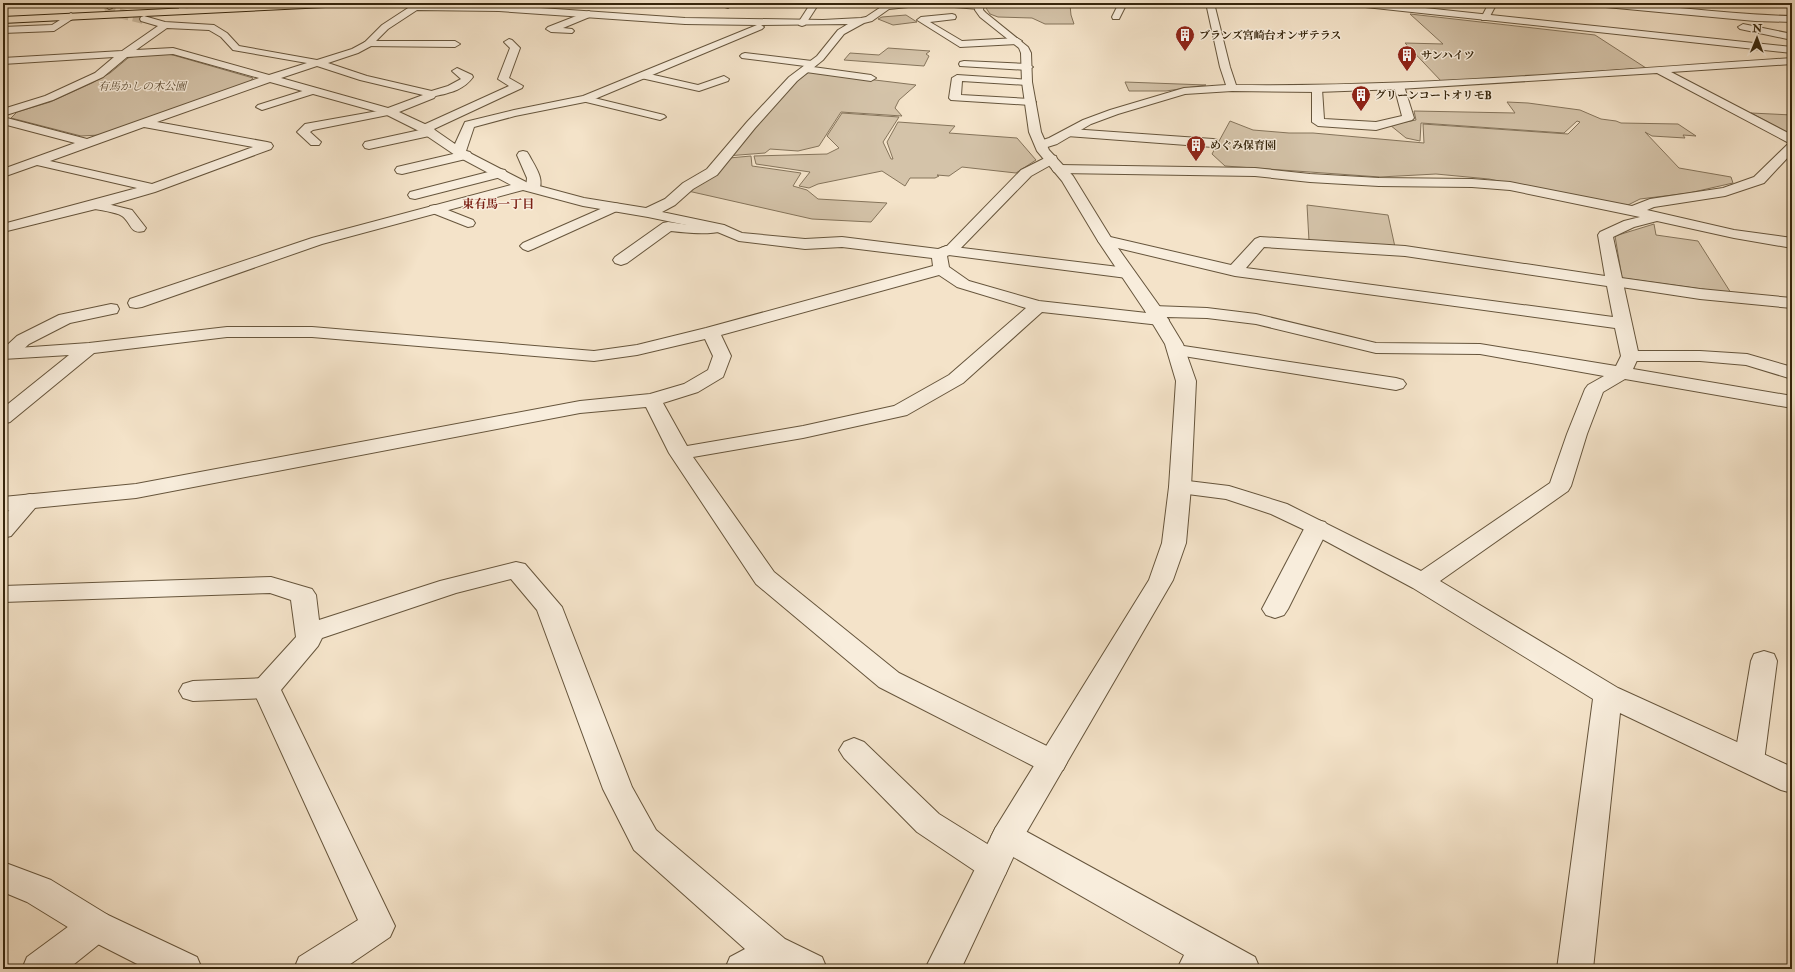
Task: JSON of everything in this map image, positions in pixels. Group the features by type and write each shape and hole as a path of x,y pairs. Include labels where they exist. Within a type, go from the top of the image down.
{"highway":[{"path":"3,16 267,3"},
{"path":"3,20 346,3"}],"street":[{"path":"182,7 193,3"},
{"path":"872,7 924,3 974,11 1023,47 1026,53 1028,84 1035,132 1050,157 1068,179 1106,241 1157,316 1177,350 1186,380 1180,487 1174,543 1161,580 1007,836 943,969"},
{"path":"1116,17 1123,3"},
{"path":"1210,3 1225,67 1232,88"},
{"path":"1356,3 1792,50"},
{"path":"1484,18 1493,3"},
{"path":"1595,3 1755,18 1792,19"},
{"path":"529,10 541,4"},
{"path":"3,173 267,78 355,52 368,44 385,27 417,5 482,7 658,20 770,23 861,21 869,19 887,7"},
{"path":"1736,7 1755,18 1792,32"},
{"path":"802,23 812,8"},
{"path":"974,11 921,20 960,44 1017,42"},
{"path":"569,31 551,29 589,14"},
{"path":"3,30 54,28 71,16"},
{"path":"3,30 20,19"},
{"path":"144,19 165,26 211,27 224,36 236,48 318,64 364,78 432,94"},
{"path":"648,213 670,202 688,186 712,172 751,124 793,79 820,58 841,32 861,21"},
{"path":"463,153 465,133 469,125 514,113 586,99 645,76 731,38 770,23"},
{"path":"3,113 50,98 99,75 124,54 165,26"},
{"path":"1743,28 1792,37"},
{"path":"369,145 428,130 518,86 503,79 515,48 509,42"},
{"path":"368,44 434,46 456,44"},
{"path":"3,61 173,51 389,112 428,130 463,153 528,187 583,202 648,213 719,228 739,237 806,244 842,242 942,258 1128,273"},
{"path":"753,59 809,66 871,78"},
{"path":"1050,157 1053,141 1071,133 1087,122 1153,99 1184,91 1232,88 1317,89 1399,86 1792,61"},
{"path":"964,64 1028,84"},
{"path":"1660,70 1792,140"},
{"path":"315,142 303,132 309,127 389,112 432,94 459,86 465,83 468,78 457,71"},
{"path":"645,76 699,88 724,79"},
{"path":"957,78 1028,84 955,98 957,78"},
{"path":"1317,89 1318,122 1376,126 1408,118 1399,86"},
{"path":"262,107 312,91"},
{"path":"586,99 660,117"},
{"path":"3,120 89,143"},
{"path":"3,228 95,205 153,188 267,146 142,123"},
{"path":"1071,133 1213,143"},
{"path":"1634,211 1650,204 1725,192 1759,180 1792,146"},
{"path":"402,170 463,153"},
{"path":"136,303 318,241 435,209 528,187 534,178 523,155"},
{"path":"6,354 89,348 227,332 312,332 594,356 637,350 712,332 942,258 1026,173 1050,157 1255,172 1310,178 1379,182 1472,183 1510,186 1634,211 1734,234 1792,243"},
{"path":"34,161 153,188"},
{"path":"1769,171 1784,172"},
{"path":"414,196 500,173"},
{"path":"95,205 127,213 139,228"},
{"path":"528,246 614,207"},
{"path":"435,209 468,223"},
{"path":"1626,365 1623,324 1606,235 1629,224 1656,216"},
{"path":"621,260 668,226 689,229 719,228"},
{"path":"1106,241 1235,271 1623,324"},
{"path":"1235,271 1260,242 1405,251 1700,294 1792,303"},
{"path":"942,258 963,284 1038,306 1157,316 1207,312 1256,319 1376,348 1480,349 1626,365 1792,402"},
{"path":"680,453 803,432 900,411 956,378 1038,306"},
{"path":"6,354 23,340 65,319 111,310"},
{"path":"3,504 136,491 580,407 652,400 691,388 716,373 722,356 712,332"},
{"path":"3,418 89,348"},
{"path":"1177,350 1396,384"},
{"path":"1422,582 1560,486 1577,434 1596,389 1626,365 1700,356 1747,360 1792,373"},
{"path":"652,400 680,453 765,578 889,680 1052,762"},
{"path":"1180,487 1229,493 1280,510 1317,527 1422,582 1608,695 1792,781"},
{"path":"3,531 30,501"},
{"path":"1275,609 1317,527"},
{"path":"308,633 449,587 516,570 549,607 618,789 646,840 773,951 809,969"},
{"path":"3,594 271,586 303,595 309,639 266,688 193,691"},
{"path":"1749,761 1764,661"},
{"path":"266,688 378,926 312,969"},
{"path":"1575,969 1608,695"},
{"path":"854,750 928,823 993,866"},
{"path":"1007,836 1201,959 1242,969"},
{"path":"3,877 39,891 96,926 184,969"},
{"path":"40,969 96,926"},
{"path":"743,969 773,951"}],"green space":[{"path":"989,3 1114,3 1112,7 1070,5 1074,24 1045,24 1032,18 998,17 990,14 986,8"},
{"path":"1410,14 1595,35 1646,68 1442,82 1405,43 1443,44"},
{"path":"906,15 917,22 893,25 878,19 882,17"},
{"path":"888,48 930,51 926,54 929,56 924,66 844,60 850,53 879,55"},
{"name":"有馬かしの木公園","path":"166,53 253,78 249,83 100,135 81,136 11,118 17,112 50,102 92,83 110,73 128,58 140,55"},
{"path":"809,72 916,85 899,100 895,108 902,116 841,112 819,146 798,151 770,149 765,153 726,156 793,84"},
{"path":"1125,82 1206,85 1166,91 1129,91"},
{"path":"1507,102 1528,103 1580,110 1601,119 1621,123 1678,124 1696,136 1683,135 1685,138 1652,136 1645,132 1679,168 1731,177 1733,183 1689,193 1640,199 1624,207 1489,179 1436,174 1380,177 1225,166 1212,154 1230,121 1253,130 1313,133 1424,143 1423,124 1568,134 1580,122 1577,121 1564,133 1421,123 1420,141 1406,138 1390,125 1416,120 1414,111 1515,113"},
{"path":"842,113 899,117 883,142 891,159 893,159 887,142 898,122 955,126 949,133 1017,138 1036,160 1016,173 962,167 949,176 937,175 939,176 935,178 910,178 905,186 882,171 818,184 809,188 799,186 810,172 756,164 754,156 827,154 839,148 827,136"},
{"path":"1751,113 1792,115 1792,135"},
{"path":"751,156 752,166 801,173 793,186 807,190 818,199 887,203 871,222 812,219 688,191 720,171 729,158"},
{"path":"1307,205 1388,215 1395,247 1309,241"},
{"path":"1654,224 1656,235 1698,241 1731,293 1622,278 1615,236"}],"tunnel":[{"path":"109,6 110,11 144,19"}],"place":[{"name":"ブランズ宮崎台オンザテラス","path":"1185,52"},
{"name":"サンハイツ","path":"1407,72"},
{"name":"グリーンコートオリモB","path":"1361,112"},
{"name":"めぐみ保育園","path":"1196,162"}],"district":[{"name":"東有馬一丁目","path":"498,204"}]}
